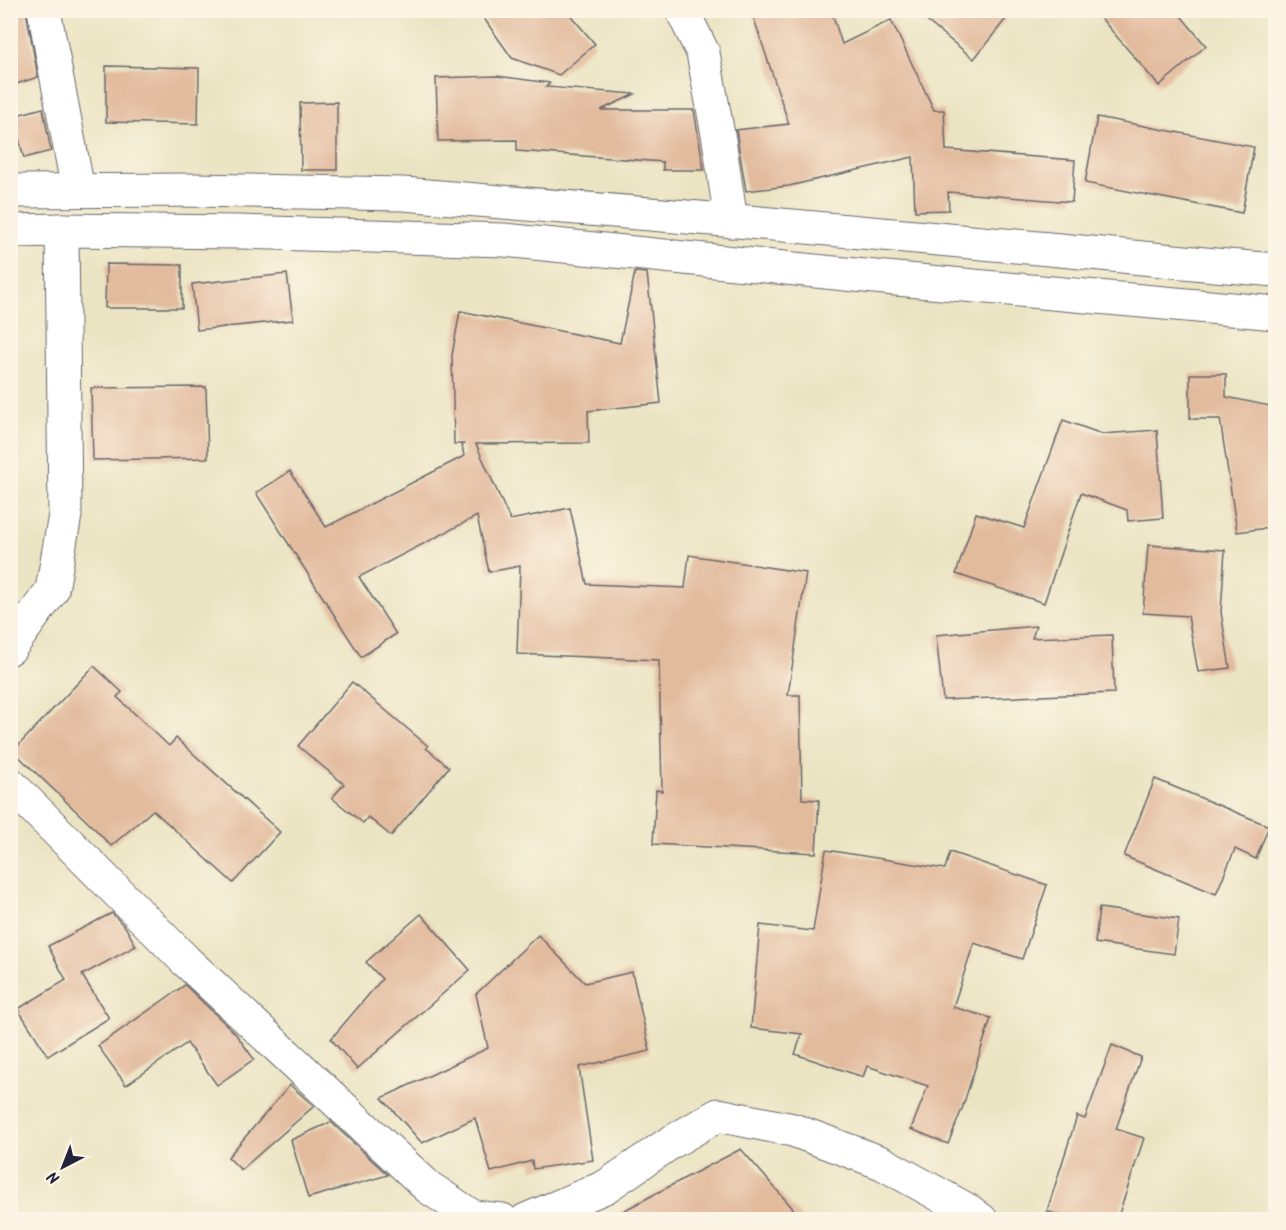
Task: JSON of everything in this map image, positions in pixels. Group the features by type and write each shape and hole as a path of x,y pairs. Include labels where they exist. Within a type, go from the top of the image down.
{"main road":[{"path":"44,10 78,190"},
{"path":"682,10 703,53 731,221"},
{"path":"10,191 194,190 403,194 1275,270"},
{"path":"10,648 52,590 65,515 62,230"},
{"path":"10,231 240,232 504,240 1275,314"},
{"path":"10,784 186,961 428,1187 480,1219"},
{"path":"526,1220 605,1187 670,1143 718,1115 792,1130 882,1163 969,1211 981,1220"}],"building":[{"path":"10,10 26,10 38,77 10,86"},
{"path":"478,10 566,10 595,44 559,75 512,58"},
{"path":"751,10 831,10 842,44 891,20 934,110 944,110 946,150 1075,160 1072,202 948,192 949,210 915,211 913,157 789,186 746,191 736,130 789,124"},
{"path":"913,10 1013,10 974,59"},
{"path":"1094,10 1176,10 1206,46 1159,86"},
{"path":"106,66 199,68 198,124 106,122"},
{"path":"497,76 550,83 546,87 635,94 601,110 694,110 704,170 663,170 663,162 517,151 517,140 438,141 436,78"},
{"path":"337,102 337,170 301,170 300,103"},
{"path":"43,108 51,151 24,158 13,116"},
{"path":"1097,117 1254,147 1242,213 1085,183"},
{"path":"106,264 182,265 182,308 105,308"},
{"path":"635,272 647,273 661,403 588,411 589,443 476,444 510,520 570,508 587,584 685,588 689,555 806,573 788,695 800,695 802,799 819,800 816,853 653,844 656,790 662,791 659,660 517,654 520,566 489,572 477,516 359,577 396,634 361,657 256,493 290,471 326,527 464,456 462,445 465,444 454,444 452,355 460,311 620,343"},
{"path":"287,274 293,320 197,330 192,284"},
{"path":"1190,374 1226,374 1226,397 1275,407 1275,527 1237,532 1220,419 1190,419"},
{"path":"206,387 208,458 93,460 91,388"},
{"path":"1063,420 1102,434 1157,430 1163,518 1128,521 1127,510 1081,493 1044,603 956,574 976,513 1024,528"},
{"path":"1148,545 1225,550 1221,612 1230,668 1198,672 1188,616 1143,613"},
{"path":"1036,626 1032,638 1112,635 1114,693 943,700 936,635"},
{"path":"94,666 122,692 117,697 169,746 176,738 280,832 233,883 153,810 111,846 13,751"},
{"path":"352,682 428,746 426,748 449,767 391,836 368,817 363,823 332,798 344,784 298,746"},
{"path":"1155,779 1269,826 1256,859 1235,849 1216,894 1124,856"},
{"path":"826,850 945,869 950,852 1047,885 1022,959 974,943 953,1007 991,1018 962,1109 948,1144 911,1129 928,1086 867,1066 863,1077 795,1054 802,1034 751,1028 760,925 813,931"},
{"path":"1099,908 1179,919 1174,954 1095,943"},
{"path":"112,913 126,928 136,946 82,975 109,1018 48,1056 18,1009 66,980 48,946"},
{"path":"421,914 470,970 357,1069 331,1039 382,979 366,962"},
{"path":"538,935 585,983 632,972 650,1051 579,1067 593,1160 533,1169 532,1161 491,1172 475,1118 422,1143 382,1098 488,1048 476,994"},
{"path":"185,985 235,1033 254,1059 217,1085 187,1043 126,1085 98,1046"},
{"path":"1112,1045 1141,1057 1116,1129 1144,1138 1117,1220 1073,1220 1047,1211 1077,1116 1085,1119"},
{"path":"290,1085 314,1106 241,1170 228,1157"},
{"path":"331,1122 388,1175 308,1198 291,1140"},
{"path":"741,1149 803,1220 606,1220 687,1177"}]}
